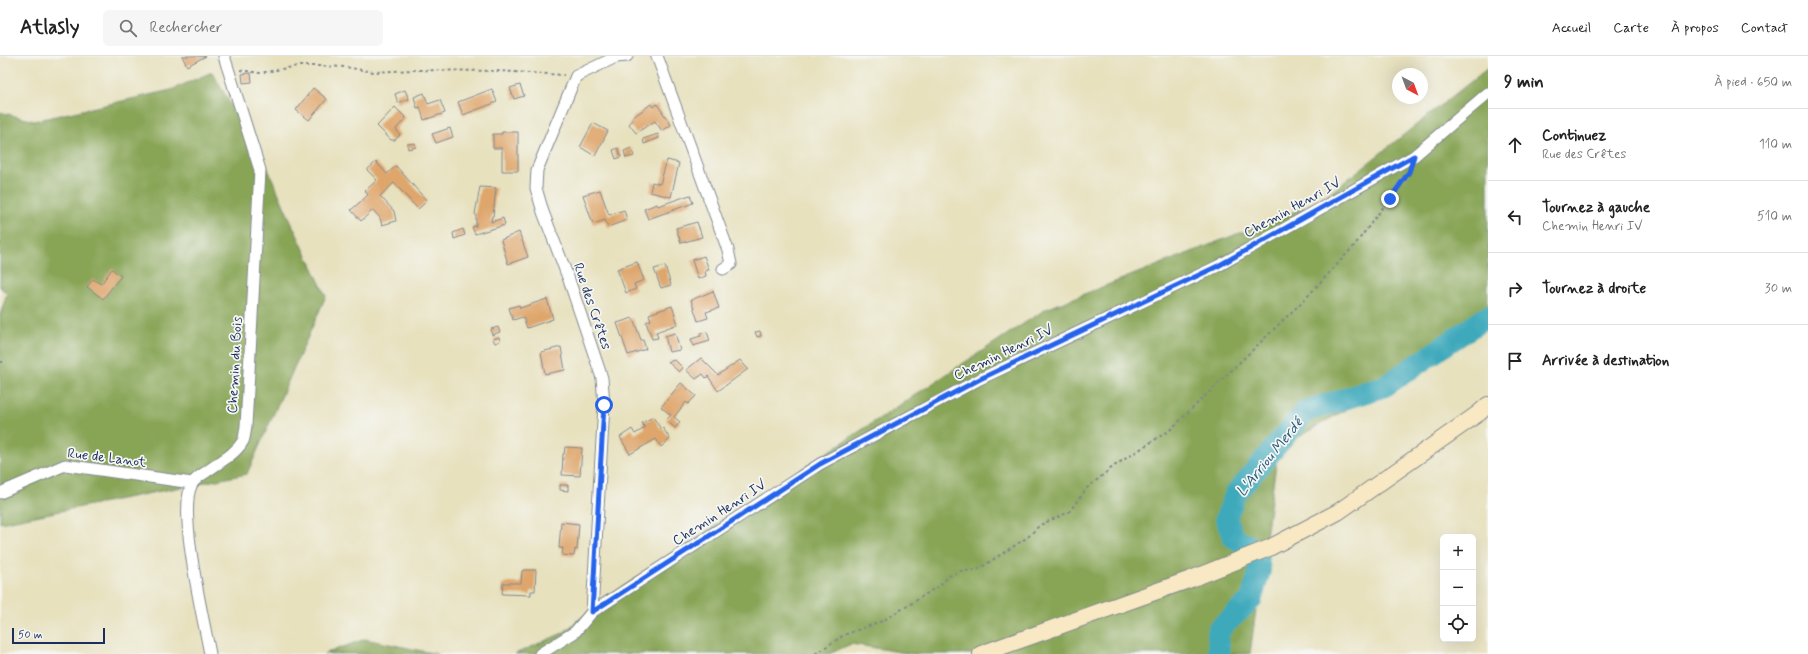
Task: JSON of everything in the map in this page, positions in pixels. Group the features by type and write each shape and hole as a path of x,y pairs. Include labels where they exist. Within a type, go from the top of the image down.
{"main road":[{"path":"981,654 1241,560 1269,548 1338,512 1485,409"}],"street":[{"path":"576,76 616,57 627,56"},
{"path":"657,56 728,250 731,264 723,269"},
{"name":"Chemin du Bois","path":"192,483 233,452 243,440 246,426 260,170 226,61"},
{"name":"Rue des Crêtes","path":"576,76 538,170 536,188 543,212 569,280 602,378 604,405 592,612"},
{"name":"Chemin Henri IV","path":"540,654 575,632 592,612 820,464 980,379 1218,266 1414,156 1488,92"},
{"name":"Rue de Lanot","path":"0,493 65,465 192,483"},
{"path":"192,483 188,496 187,522 210,654"}],"path":[{"path":"226,61 242,70 260,72 298,66 319,66 345,67 374,72 420,70 490,70 576,76"},
{"path":"815,654 844,635 882,621 940,585 949,576 960,571 977,570 1028,537 1040,525 1069,512 1087,488 1114,466 1170,430 1306,298 1354,246 1409,172 1414,156"}],"green space":[{"path":"1488,68 1488,324 1470,337 1278,449 1250,654 912,654 851,644 829,654 515,654 563,633 603,600 1046,309 1319,202"},
{"path":"212,72 267,167 326,296 247,474 0,523 0,315 7,293 0,287 0,112 34,121 171,90"},
{"path":"365,639 437,654 324,654"}],"building":[{"path":"182,56 206,56 187,66"},
{"path":"251,73 252,82 243,83 242,74"},
{"path":"520,85 524,96 514,99 510,88"},
{"path":"313,88 327,99 309,120 296,110"},
{"path":"492,89 497,102 463,115 458,102"},
{"path":"405,90 409,99 398,103 395,94"},
{"path":"424,93 428,104 440,100 445,113 424,120 420,107 417,108 414,97"},
{"path":"651,104 653,107 657,104 671,125 662,131 655,121 636,133 629,124 633,120 632,118"},
{"path":"395,107 406,118 396,129 400,135 395,140 391,140 377,126"},
{"path":"593,123 608,131 595,156 580,147"},
{"path":"450,128 453,137 436,143 432,134"},
{"path":"502,132 518,132 518,171 502,171 502,148 493,148 493,134 502,134"},
{"path":"658,134 659,138 644,144 643,139"},
{"path":"415,143 416,147 408,149 407,144"},
{"path":"618,148 621,157 616,159 613,150"},
{"path":"631,148 634,156 626,158 624,151"},
{"path":"667,160 679,163 671,197 650,192 652,182 660,184"},
{"path":"376,162 387,174 396,166 427,201 418,209 394,183 380,196 394,211 396,221 382,225 380,218 373,210 361,221 351,210 368,195 365,191 377,180 367,170"},
{"path":"480,187 496,188 491,222 503,218 505,225 475,234 472,227 476,226 475,214"},
{"path":"600,190 609,215 624,210 627,220 608,227 605,220 593,224 583,195"},
{"path":"690,195 693,203 648,219 644,209 657,204 658,206"},
{"path":"697,222 702,237 681,243 676,228"},
{"path":"463,229 465,235 454,239 453,233"},
{"path":"519,232 528,257 508,264 501,240"},
{"path":"704,256 709,270 705,271 706,276 698,279 692,260"},
{"path":"637,262 644,280 634,284 636,289 626,293 617,269"},
{"path":"665,266 671,285 661,288 654,269"},
{"path":"112,269 121,276 103,299 87,287 93,279 101,284"},
{"path":"713,291 719,308 706,312 708,318 698,321 691,300"},
{"path":"547,299 553,319 527,328 523,317 513,320 509,308 519,305 520,308"},
{"path":"672,306 678,324 656,332 658,338 652,339 646,322 651,320 649,314"},
{"path":"633,318 646,349 628,355 617,323"},
{"path":"498,327 500,332 492,335 491,329"},
{"path":"760,331 761,336 757,337 755,332"},
{"path":"707,332 710,341 693,346 691,339 701,336 700,333"},
{"path":"675,333 680,350 669,352 665,336"},
{"path":"499,337 500,341 495,343 493,339"},
{"path":"561,347 565,370 545,374 541,352"},
{"path":"701,358 718,375 740,360 748,369 718,391 708,376 706,378 703,374 696,379 686,370"},
{"path":"675,360 683,368 679,372 668,362"},
{"path":"681,383 696,396 688,404 686,402 674,417 680,422 675,428 666,420 671,415 661,407"},
{"path":"653,417 670,439 661,447 656,439 630,454 620,437 632,429 635,434 645,428 642,423"},
{"path":"565,447 582,448 580,476 562,475 563,454"},
{"path":"560,485 568,485 568,491 560,490"},
{"path":"561,522 579,524 577,550 575,549 574,556 562,555 563,548 559,548"},
{"path":"536,570 535,591 531,591 531,595 502,594 503,583 521,583 522,571"}],"waterway":[{"name":"L'Arriou Merdé","path":"1219,654 1218,630 1251,600 1260,570 1256,550 1233,537 1226,518 1236,493 1306,411 1385,386 1488,316"}],"route":[{"path":"604,405 592,612 820,464 980,379 1218,266 1414,156 1409,172 1390,199"}]}
